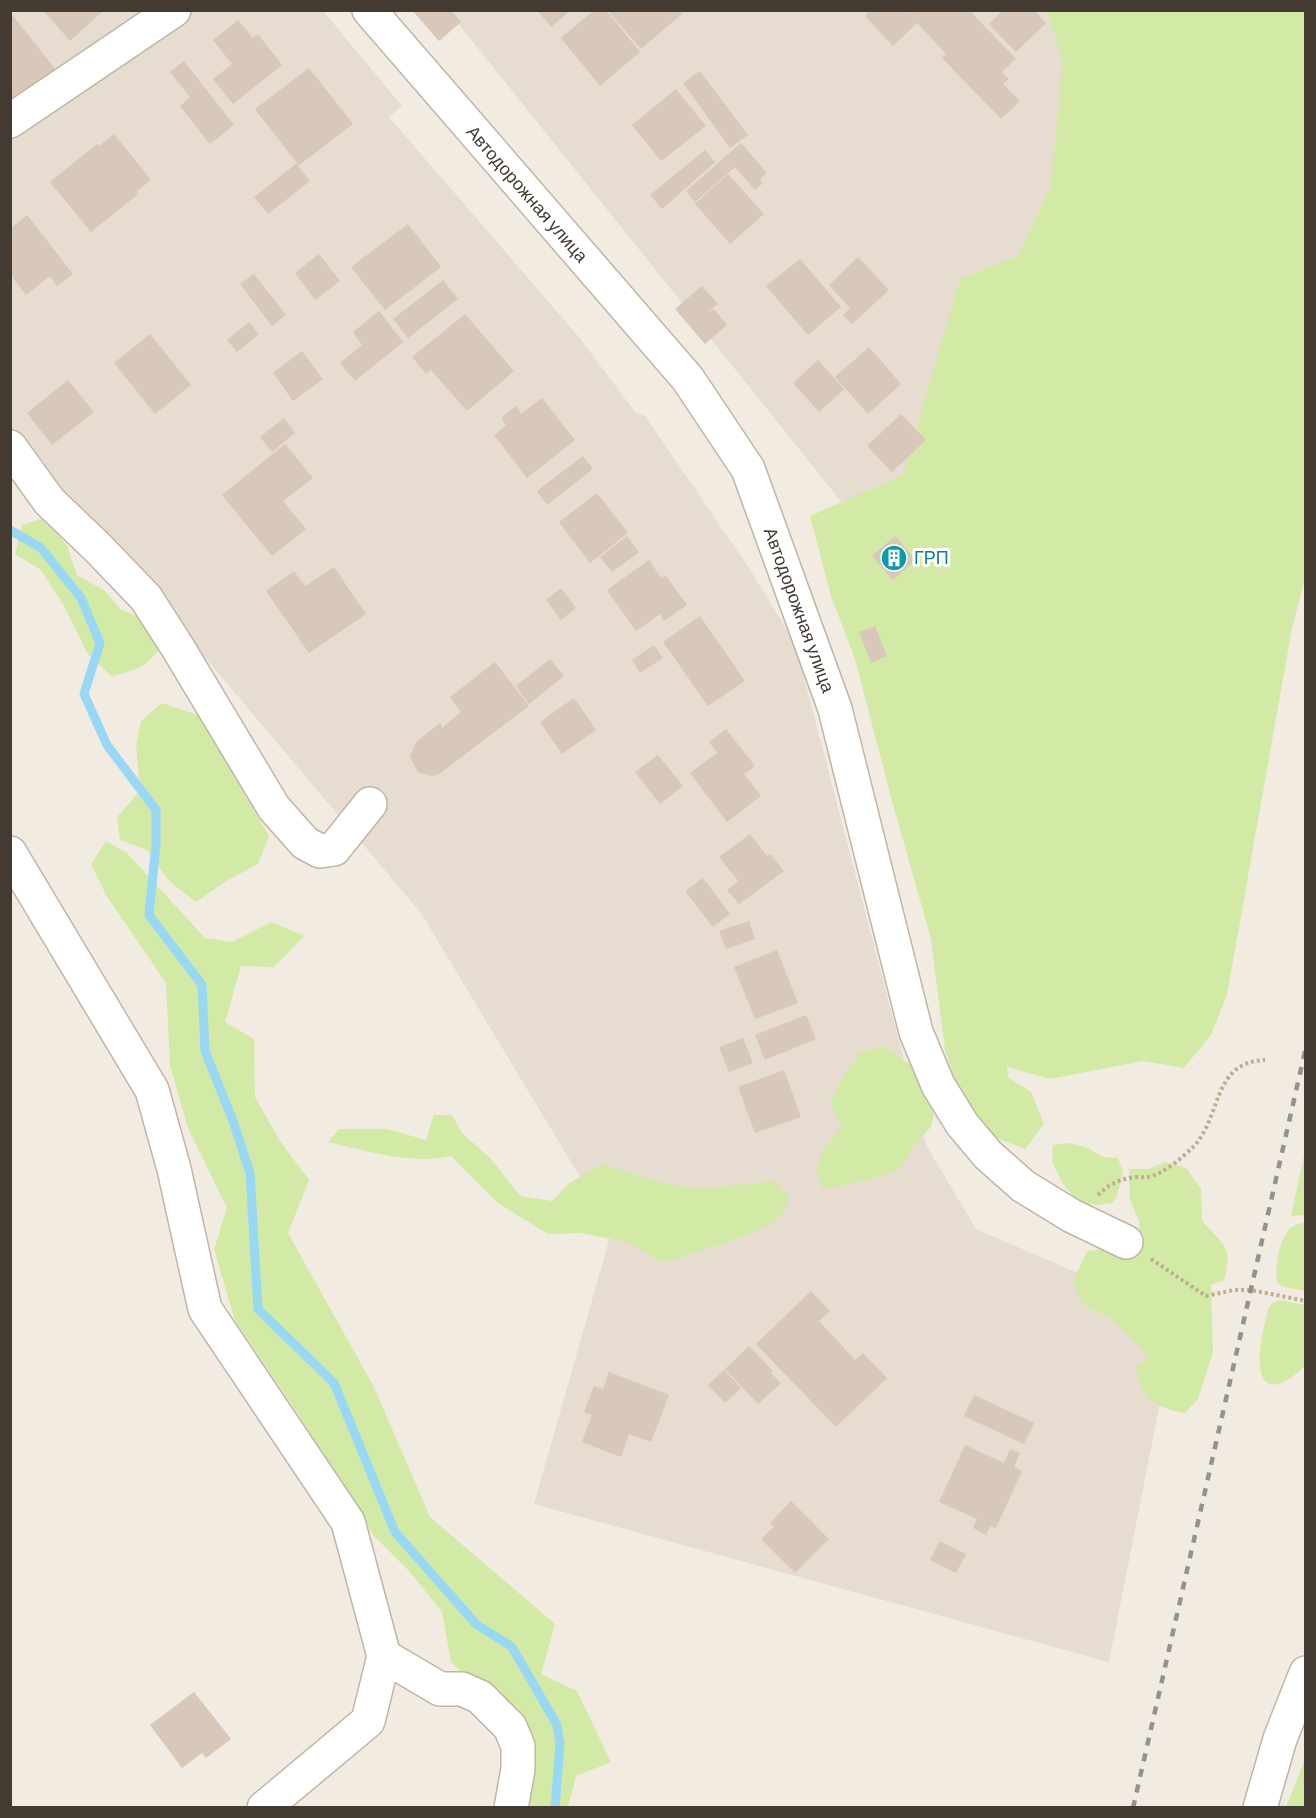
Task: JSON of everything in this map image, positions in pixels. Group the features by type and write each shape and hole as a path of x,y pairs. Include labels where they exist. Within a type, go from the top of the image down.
{"street":[{"path":"10,121 174,10"},
{"name":"Автодорожная улица","path":"369,10 688,379 748,469 835,709 916,1032 938,1085 962,1124 988,1155 1023,1186 1072,1216 1126,1242"},
{"path":"10,447 49,501 146,598 274,808 305,843 320,851 334,849 370,804"},
{"path":"10,853 152,1090 174,1169 205,1309 348,1522 384,1656 368,1721 264,1808"},
{"path":"384,1656 440,1689 462,1689 480,1697 510,1727 518,1746 518,1769 511,1808"},
{"path":"1260,1808 1280,1739 1305,1673"}],"path":[{"path":"1072,1216 1109,1185 1131,1177 1150,1177 1169,1167 1195,1144 1214,1112 1220,1090 1238,1066 1254,1060 1265,1060"},
{"path":"1126,1242 1206,1296 1234,1290 1251,1290 1305,1301"}],"shaded area":[{"path":"10,11 323,11 402,106 389,117 578,336 635,412 645,416 749,568 795,643 926,1145 976,1229 1177,1316 1109,1662 534,1504 612,1230 421,913 11,428"},
{"path":"448,11 1305,11 876,545"}],"green space":[{"path":"1047,11 1305,11 1305,579 1292,628 1227,995 1211,1035 1184,1068 1143,1061 1050,1079 1007,1067 1008,1077 1031,1092 1044,1124 1025,1149 986,1134 959,1091 945,1050 931,939 855,659 831,596 810,516 903,475 960,279 1019,255 1051,186 1063,62"},
{"path":"45,518 67,546 77,575 105,591 120,609 144,619 162,645 152,658 140,667 111,676 87,653 64,606 41,570 15,554 22,525"},
{"path":"162,703 216,721 242,790 269,836 258,864 228,880 196,902 169,881 147,850 120,840 117,817 140,791 136,745 141,721"},
{"path":"106,841 127,853 205,938 232,942 271,922 304,936 274,967 241,966 225,1022 254,1039 255,1097 280,1141 309,1180 288,1233 374,1387 430,1517 555,1624 541,1674 577,1691 611,1762 576,1776 568,1807 529,1807 527,1791 479,1688 451,1662 442,1612 410,1572 374,1536 304,1423 235,1321 214,1249 227,1208 188,1128 170,1065 166,983 106,895 91,864"},
{"path":"884,1046 915,1068 934,1115 931,1127 917,1141 900,1169 866,1181 822,1189 816,1170 825,1148 842,1127 830,1102 842,1079 861,1052"},
{"path":"434,1115 452,1115 462,1133 491,1159 520,1196 552,1201 568,1184 601,1164 663,1183 698,1189 775,1181 789,1197 782,1214 760,1229 726,1243 663,1263 631,1243 581,1233 548,1234 499,1204 451,1156 405,1158 328,1142 339,1129 387,1129 426,1140"},
{"path":"1068,1143 1088,1148 1103,1157 1118,1158 1123,1172 1117,1196 1112,1203 1096,1205 1078,1202 1063,1184 1052,1161 1053,1145"},
{"path":"1305,1150 1305,1215 1291,1216"},
{"path":"1165,1162 1186,1168 1201,1189 1202,1221 1221,1241 1227,1253 1224,1280 1211,1285 1213,1352 1198,1399 1185,1413 1158,1405 1151,1400 1141,1386 1136,1366 1146,1361 1145,1352 1111,1318 1085,1307 1073,1282 1087,1251 1102,1249 1130,1258 1140,1242 1139,1220 1130,1200 1129,1169 1149,1169"},
{"path":"1306,1222 1305,1291 1284,1287 1277,1283 1276,1270 1280,1249 1288,1231"},
{"path":"1280,1300 1305,1305 1305,1366 1278,1384 1268,1383 1263,1377 1260,1355 1268,1309"},
{"path":"1305,1759 1305,1807 1286,1807"}],"building":[{"path":"43,10 104,10 70,41"},
{"path":"412,10 451,10 461,22 439,41"},
{"path":"537,10 571,10 551,27"},
{"path":"594,10 606,10 640,52 600,86 561,38"},
{"path":"614,10 679,10 682,14 641,49 610,13"},
{"path":"871,10 904,10 914,21 905,10 969,10 1016,59 1002,72 1009,79 1003,84 1020,101 1001,119 942,58 946,54 917,23 893,46 865,16"},
{"path":"1003,10 1034,10 1046,23 1016,52 989,24"},
{"path":"10,12 56,70 23,96 21,93 10,101"},
{"path":"238,20 253,38 258,34 282,65 233,104 213,79 232,64 213,40"},
{"path":"184,61 234,125 210,144 180,106 190,97 170,72"},
{"path":"309,68 353,124 298,166 310,181 268,214 254,197 297,163 255,109"},
{"path":"700,71 748,135 730,148 683,83"},
{"path":"676,89 706,126 661,161 632,125"},
{"path":"114,134 151,180 136,192 138,194 91,232 50,182 97,144 99,146"},
{"path":"741,143 767,173 760,179 763,183 755,190 735,167 695,202 686,191"},
{"path":"705,150 715,162 662,209 650,195"},
{"path":"728,174 764,214 730,244 695,204"},
{"path":"27,215 73,274 57,286 50,276 26,295 10,274 10,229"},
{"path":"408,224 441,267 385,310 351,267"},
{"path":"319,254 340,281 315,300 295,273"},
{"path":"858,257 889,290 852,324 843,315 850,308 829,285"},
{"path":"800,259 841,307 808,335 766,286"},
{"path":"254,274 286,315 272,326 240,284"},
{"path":"443,280 458,299 408,338 393,319"},
{"path":"702,286 718,304 706,314 714,309 727,325 705,344 675,309"},
{"path":"379,311 403,342 355,381 340,363 362,345 353,332"},
{"path":"465,314 514,371 467,411 431,370 426,374 412,357"},
{"path":"249,322 259,334 237,352 227,340"},
{"path":"150,334 191,385 155,414 114,363"},
{"path":"869,347 901,384 868,414 835,377"},
{"path":"302,351 323,379 293,401 273,373"},
{"path":"818,360 844,389 819,412 793,383"},
{"path":"68,380 94,412 52,445 27,413"},
{"path":"542,398 575,440 527,478 494,435 506,425 501,418 516,406 521,414"},
{"path":"901,414 926,440 892,472 867,446"},
{"path":"284,418 295,433 272,452 260,437"},
{"path":"285,444 313,478 283,501 306,529 272,556 222,495"},
{"path":"583,456 593,469 547,505 537,491"},
{"path":"597,493 628,533 590,563 559,522"},
{"path":"627,536 639,552 612,572 600,557"},
{"name":"ГРП","path":"895,536 916,560 893,580 872,556"},
{"path":"649,560 661,578 665,575 687,605 664,621 660,614 636,631 607,590"},
{"path":"334,567 366,614 309,653 266,591 294,571 305,586"},
{"path":"561,588 576,608 561,620 546,600"},
{"path":"700,616 745,681 708,706 663,642"},
{"path":"875,626 887,656 871,663 859,632"},
{"path":"654,645 663,658 640,673 632,660"},
{"path":"550,659 564,676 529,704 516,686"},
{"path":"495,662 529,706 439,774 432,776 418,772 410,757 416,742 440,723 442,728 461,712 450,697"},
{"path":"574,698 596,730 562,754 540,722"},
{"path":"726,729 755,766 744,774 761,796 727,822 690,773 717,753 709,742"},
{"path":"658,755 683,786 660,804 635,772"},
{"path":"750,834 767,856 770,854 784,871 739,904 727,890 738,881 719,857"},
{"path":"703,878 730,914 713,927 685,891"},
{"path":"749,921 755,939 726,949 719,931"},
{"path":"777,950 798,1003 755,1019 734,967"},
{"path":"806,1015 816,1039 765,1060 755,1035"},
{"path":"743,1038 753,1063 729,1072 719,1047"},
{"path":"784,1070 801,1117 755,1133 738,1087"},
{"path":"811,1291 830,1311 819,1321 855,1360 863,1353 887,1378 836,1427 756,1344"},
{"path":"749,1346 781,1383 758,1404 725,1369"},
{"path":"724,1370 741,1388 725,1403 708,1385"},
{"path":"609,1372 669,1395 651,1442 629,1434 621,1457 582,1442 592,1415 584,1412 594,1386 603,1389"},
{"path":"974,1395 1034,1423 1024,1444 964,1416"},
{"path":"965,1445 1004,1463 1010,1449 1020,1453 1014,1467 1022,1471 996,1528 990,1526 986,1535 973,1528 977,1519 939,1502"},
{"path":"791,1501 829,1539 795,1573 761,1539 774,1527 770,1523"},
{"path":"940,1541 966,1554 956,1573 930,1560"},
{"path":"194,1692 231,1739 206,1758 202,1753 182,1768 150,1725"}],"waterway":[{"path":"10,530 41,548 81,598 100,643 84,694 107,745 156,810 156,844 149,915 202,985 205,1051 233,1121 250,1173 258,1309 334,1383 395,1532 476,1624 512,1647 557,1725 560,1744 555,1808"}],"railway":[{"path":"1133,1808 1306,1047"}],"place":[{"name":"ГРП","path":"894,558"}]}
